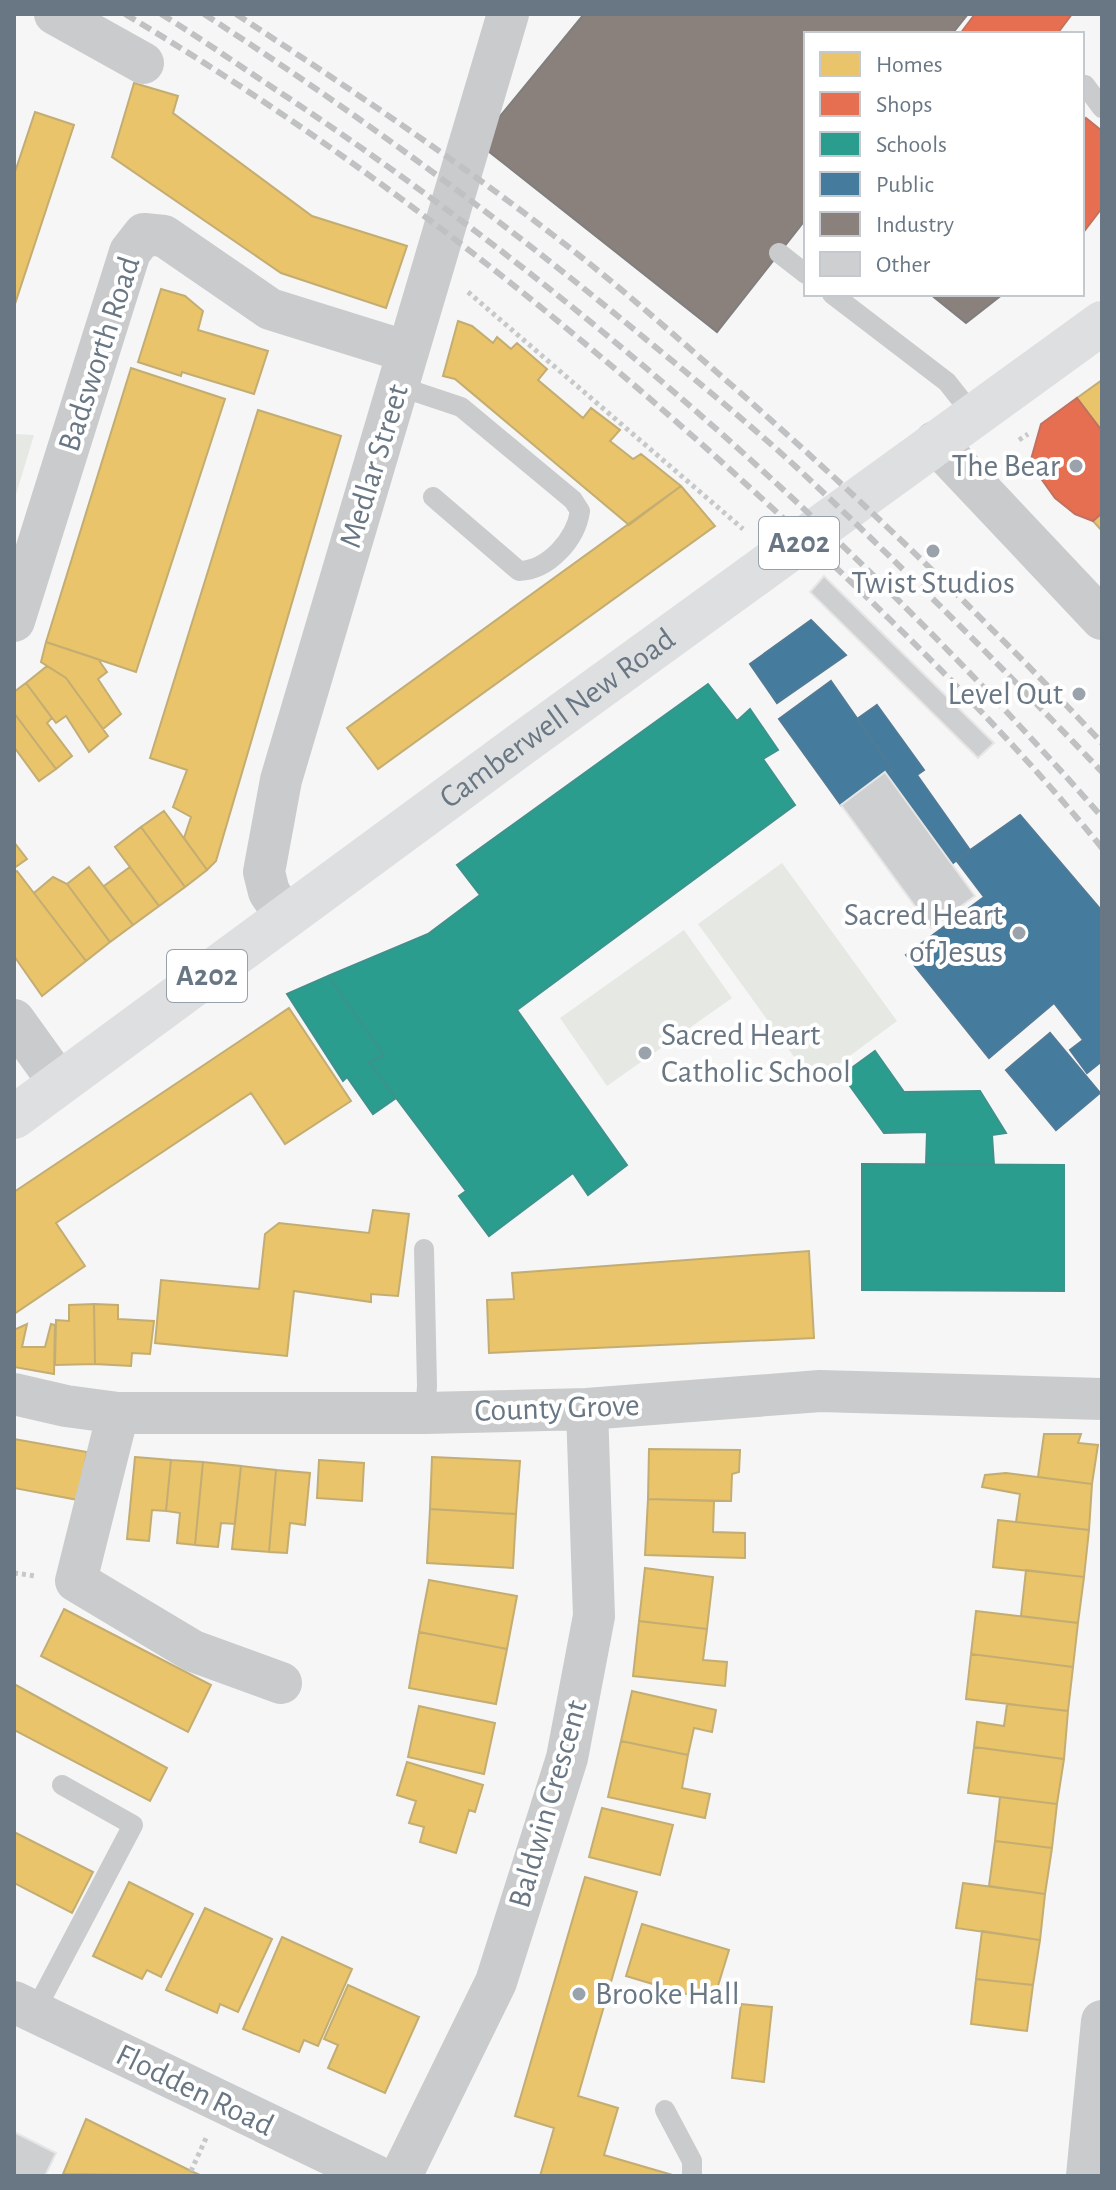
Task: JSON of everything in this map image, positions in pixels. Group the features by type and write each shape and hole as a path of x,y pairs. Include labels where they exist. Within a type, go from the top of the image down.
{"highway":[{"name":"Camberwell New Road","path":"14,1117 1102,323"}],"street":[{"path":"55,14 143,63"},
{"name":"Medlar Street","path":"286,917 269,892 264,872 281,780 433,270 502,16"},
{"name":"Badsworth Road","path":"14,621 130,252 144,234 164,236 270,309 403,369"},
{"path":"935,442 1102,619"},
{"path":"14,1020 60,1084"},
{"name":"County Grove","path":"14,1394 66,1406 118,1413 425,1413 587,1409 820,1391 1102,1399"},
{"name":"Baldwin Crescent","path":"401,2176 496,1982 567,1758 594,1616 587,1409"},
{"path":"118,1413 76,1581 193,1651 281,1683"},
{"name":"Flodden Road","path":"24,2008 376,2176"},
{"path":"1087,2176 1102,2021"}],"lane":[{"path":"1085,85 1102,108"},
{"path":"779,253 804,272"},
{"path":"835,296 947,382 973,415"},
{"path":"403,369 461,407 573,500 580,511 578,524 571,536 547,562 531,570 519,571 433,497"},
{"path":"424,1249 425,1413"},
{"path":"24,2008 133,1825 62,1785"},
{"path":"665,2110 692,2161 692,2176"}],"path":[{"path":"433,270 476,297 743,529"},
{"path":"1019,440 1028,434"}],"shaded area":[{"path":"14,434 34,435 14,501"},
{"path":"782,863 897,1021 813,1083 698,924"},
{"path":"684,930 732,998 607,1086 560,1018"}],"building: Homes":[{"path":"134,83 178,96 173,113 312,216 407,246 386,308 281,273 112,157"},
{"path":"35,112 74,125 14,307 14,175"},
{"path":"161,289 185,296 203,311 198,330 268,351 254,394 138,362"},
{"path":"458,321 472,326 493,343 497,337 511,349 517,343 547,369 538,380 583,418 591,408 620,430 610,441 633,459 641,454 681,486 629,525 455,379 443,376"},
{"path":"131,368 225,399 136,672 46,642"},
{"path":"1102,380 1102,431 1077,398"},
{"path":"258,410 341,436 216,861 207,870 184,838 191,817 173,807 187,770 150,758"},
{"path":"681,486 715,526 378,769 347,728"},
{"path":"1102,513 1102,531 1093,521"},
{"path":"46,642 98,659 107,672 98,679 121,714 103,729 66,678 41,662"},
{"path":"47,666 66,678 108,736 89,752 66,716 56,723 26,683"},
{"path":"26,683 52,718 47,723 72,756 56,769 14,713 14,692"},
{"path":"14,713 56,769 39,781 14,747"},
{"path":"164,811 207,870 185,887 141,827"},
{"path":"141,827 185,887 159,906 115,847"},
{"path":"14,842 27,859 14,868"},
{"path":"89,867 133,925 110,942 67,884"},
{"path":"130,867 159,906 133,925 104,886"},
{"path":"17,871 86,961 42,996 14,956 14,873"},
{"path":"53,877 67,884 110,942 86,961 34,893"},
{"path":"289,1008 351,1101 285,1144 251,1093 56,1223 85,1266 14,1314 14,1192"},
{"path":"373,1210 409,1214 398,1296 371,1294 371,1302 294,1291 287,1356 155,1343 161,1280 259,1289 265,1234 279,1223 369,1233"},
{"path":"809,1251 814,1338 489,1353 487,1300 514,1299 512,1273"},
{"path":"94,1304 118,1305 118,1319 154,1321 150,1354 132,1353 131,1366 95,1364"},
{"path":"94,1304 95,1364 55,1365 56,1320 69,1321 69,1305"},
{"path":"27,1324 22,1347 45,1347 51,1324 55,1325 54,1374 14,1367 14,1330"},
{"path":"1044,1434 1081,1434 1078,1443 1098,1445 1092,1484 1038,1477"},
{"path":"14,1439 87,1452 78,1500 14,1488"},
{"path":"649,1449 740,1450 739,1472 732,1474 731,1501 648,1499"},
{"path":"135,1457 171,1460 166,1511 152,1510 149,1541 127,1539"},
{"path":"432,1457 520,1461 516,1514 430,1509"},
{"path":"171,1460 203,1462 195,1545 177,1543 180,1513 166,1511"},
{"path":"319,1460 364,1463 362,1501 317,1498"},
{"path":"203,1462 241,1466 235,1524 221,1523 218,1547 195,1545"},
{"path":"241,1466 276,1470 269,1552 232,1549"},
{"path":"276,1470 310,1473 305,1525 290,1523 287,1553 269,1552"},
{"path":"1006,1473 1092,1484 1089,1530 1016,1522 1020,1494 982,1487 985,1475"},
{"path":"648,1499 714,1501 713,1532 745,1533 745,1558 645,1555"},
{"path":"430,1509 516,1514 513,1568 427,1563"},
{"path":"998,1520 1089,1530 1084,1577 993,1567"},
{"path":"645,1568 713,1577 707,1629 639,1621"},
{"path":"1026,1570 1084,1577 1078,1623 1021,1616"},
{"path":"429,1580 517,1596 507,1649 419,1632"},
{"path":"64,1609 211,1685 188,1732 41,1656"},
{"path":"976,1611 1078,1623 1073,1667 971,1654"},
{"path":"639,1621 707,1629 703,1660 727,1662 725,1686 633,1676"},
{"path":"419,1632 507,1649 496,1704 409,1688"},
{"path":"971,1654 1073,1667 1068,1711 966,1699"},
{"path":"14,1684 167,1768 150,1801 14,1730"},
{"path":"632,1691 716,1710 712,1732 694,1728 688,1755 621,1741"},
{"path":"1007,1704 1068,1711 1064,1759 974,1747 977,1722 1004,1726"},
{"path":"419,1706 495,1723 484,1774 408,1757"},
{"path":"621,1741 688,1755 682,1788 710,1794 705,1818 608,1797"},
{"path":"974,1747 1064,1759 1057,1804 968,1793"},
{"path":"407,1762 483,1785 475,1812 469,1810 456,1853 420,1842 424,1827 409,1823 416,1801 397,1795"},
{"path":"1000,1797 1057,1804 1052,1848 995,1841"},
{"path":"602,1808 673,1825 660,1875 589,1857"},
{"path":"14,1832 93,1872 72,1913 14,1883"},
{"path":"995,1841 1052,1848 1045,1894 989,1886"},
{"name":"Brooke Hall","path":"585,1877 637,1892 578,2096 618,2108 604,2155 676,2176 540,2176 554,2128 515,2116"},
{"path":"129,1882 193,1914 161,1977 147,1970 142,1979 93,1956"},
{"path":"963,1883 1045,1894 1040,1940 956,1928"},
{"path":"205,1908 272,1939 238,2012 220,2004 217,2013 166,1990"},
{"name":"Brooke Hall","path":"642,1924 729,1950 713,2002 626,1976"},
{"path":"982,1931 1040,1940 1033,1985 976,1979"},
{"path":"282,1937 352,1969 318,2046 304,2040 299,2052 243,2029"},
{"path":"976,1979 1033,1985 1027,2031 971,2024"},
{"path":"348,1985 419,2017 385,2093 328,2068 338,2045 324,2039"},
{"path":"741,2004 772,2007 764,2082 732,2078"},
{"path":"86,2119 191,2171 202,2176 63,2174"}],"building: Shops":[{"path":"975,14 1072,14 1058,32 962,32"},
{"path":"1086,118 1102,131 1102,208 1084,231"},
{"path":"1077,398 1102,431 1102,513 1093,521 1075,514 1055,498 1030,463 1041,424"}],"building: Schools":[{"path":"708,684 737,721 750,709 778,750 763,759 795,805 517,1010 627,1165 588,1195 573,1173 489,1236 459,1196 466,1191 369,1062 384,1055 328,976 428,934 480,895 457,865"},
{"path":"328,976 384,1055 369,1062 396,1098 373,1114 347,1077 343,1081 287,994"},
{"path":"875,1051 904,1092 980,1091 1006,1133 992,1135 994,1165 926,1164 927,1132 884,1133 842,1075"},
{"path":"862,1164 1064,1165 1064,1291 862,1290"}],"building: Public":[{"path":"811,620 846,655 777,703 750,664"},
{"path":"831,681 893,770 887,775 885,772 841,805 779,719"},
{"path":"877,705 924,770 917,775 970,850 953,863 887,775 893,770 857,719"},
{"name":"Sacred Heart of Jesus","path":"1020,815 1102,911 1102,1061 1087,1073 1070,1050 1083,1040 1054,1003 989,1058 906,955 984,897 956,860"},
{"path":"1050,1033 1100,1093 1056,1130 1006,1070"}],"building: Industry":[{"path":"584,14 968,14 954,32 804,32 804,222 717,332 478,143"},
{"path":"932,296 1000,296 966,323"}],"building: Other":[{"path":"824,576 994,743 978,758 810,592"},
{"path":"885,772 975,896 931,928 841,805"},
{"path":"14,2132 56,2153 45,2176 14,2176"}],"railway":[{"path":"125,14 215,70 390,190 474,254 639,389 797,531 916,645 1030,764 1102,848"},
{"path":"161,14 394,171 504,253 611,339 715,428 915,617 1102,817"},
{"path":"204,14 373,129 482,209 719,399 873,540 1102,772"},
{"path":"236,14 476,177 617,286 867,508 963,600 1102,743"}],"place":[{"name":"The Bear","path":"1076,466"},
{"name":"Twist Studios","path":"933,551"},
{"name":"Level Out","path":"1079,694"},
{"name":"Sacred Heart of Jesus","path":"1019,933"},
{"name":"Sacred Heart Catholic School","path":"645,1053"},
{"name":"Brooke Hall","path":"579,1994"}]}
